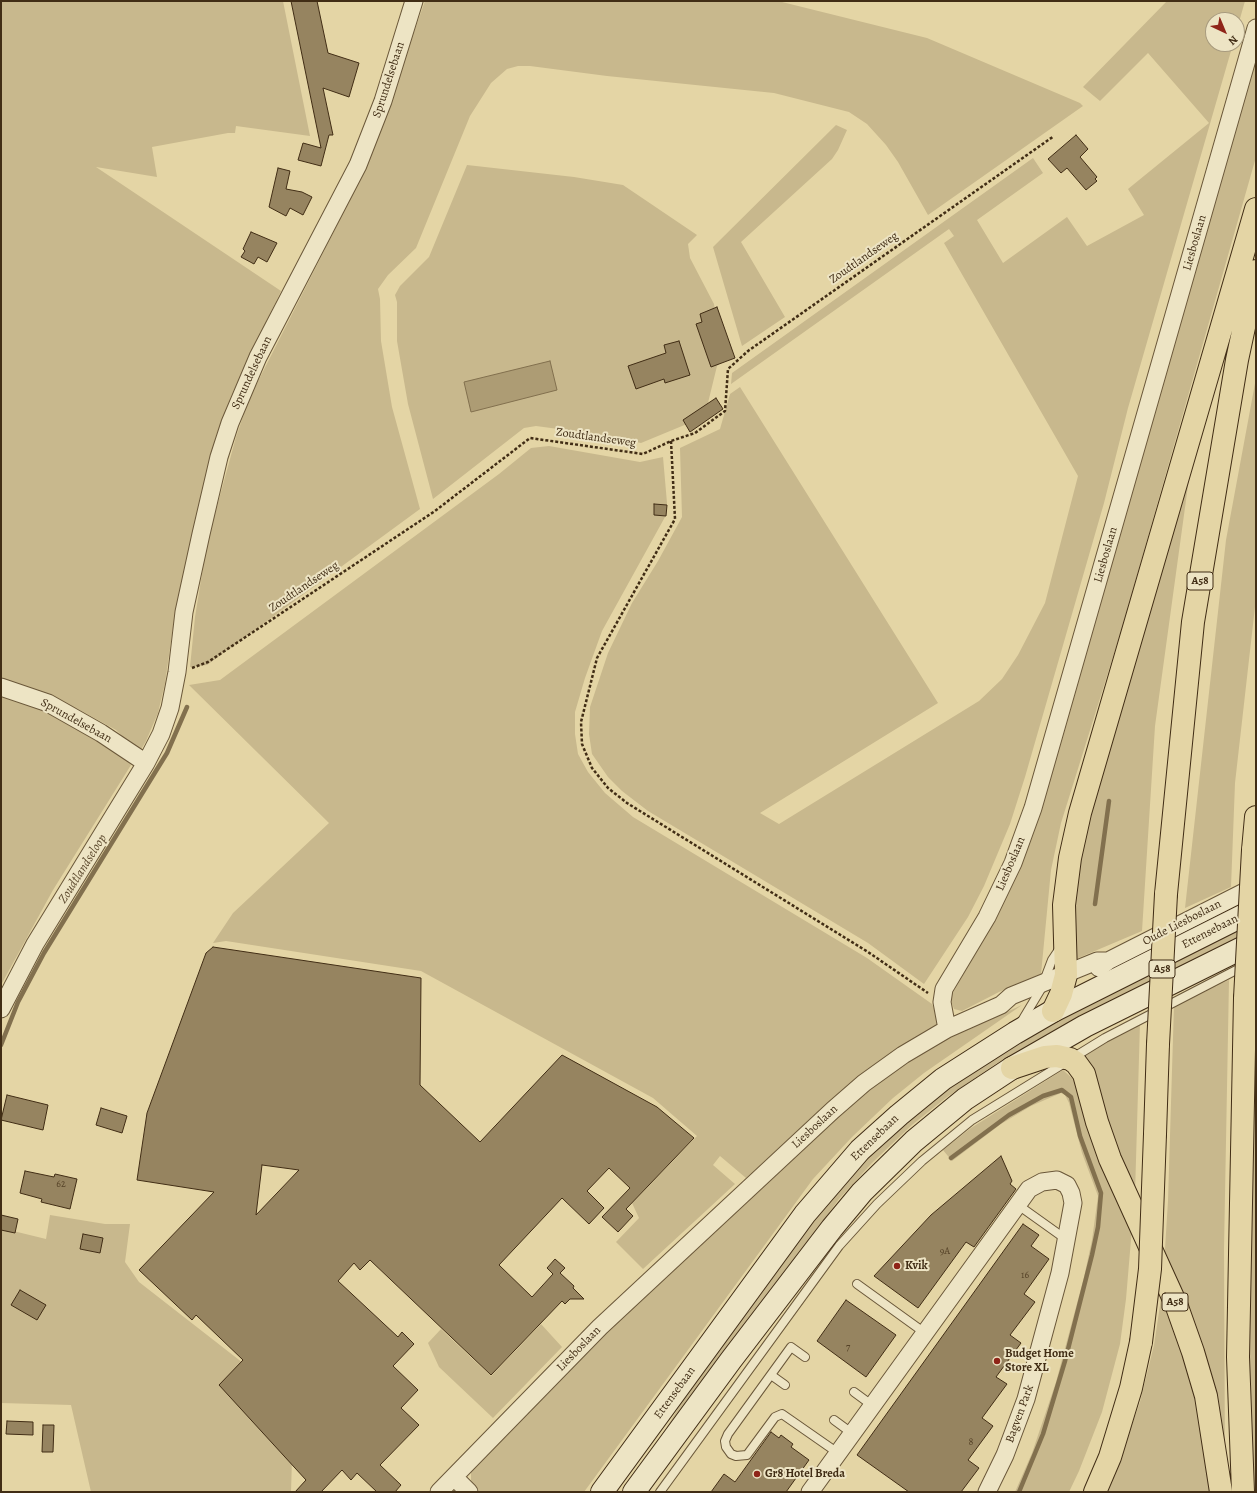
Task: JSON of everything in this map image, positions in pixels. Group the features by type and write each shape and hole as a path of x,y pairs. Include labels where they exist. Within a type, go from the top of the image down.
{"highway":[{"path":"1053,1011 1053,985 1066,940 1064,905 1070,858 1080,812 1256,209"},
{"name":"A58","path":"1095,1492 1110,1457 1131,1388 1140,1342 1150,1269 1158,1044 1166,894 1193,622 1237,360 1256,271"},
{"path":"1242,1492 1238,1356 1245,998 1256,817"},
{"path":"1012,1068 1045,1057 1057,1056 1070,1060"},
{"name":"A58","path":"1070,1060 1080,1068 1084,1074 1097,1122 1110,1159 1184,1325 1206,1396 1221,1492"}],"main road":[{"name":"Ettensebaan","path":"602,1492 779,1248 831,1183 880,1132 926,1093 959,1068 1015,1033 1053,1011 1256,909"},
{"path":"634,1492 774,1302 862,1192 895,1158 965,1099 1012,1068 1085,1026 1256,941"}],"street":[{"name":"Sprundelsebaan","path":"1,1009 36,944 146,763 161,734 170,708 178,672 184,612 219,457 230,423 258,357 358,165 383,101 414,1"},
{"name":"Liesboslaan","path":"441,1491 600,1327 833,1110 864,1083 903,1055 947,1029 942,1002 944,989 987,918 1013,863 1033,808 1256,28"},
{"name":"Sprundelsebaan","path":"1,687 48,703 101,732 146,763"},
{"name":"Oude Liesboslaan","path":"947,1029 1001,1005 1011,996 1053,985 1097,970 1108,961 1256,886"},
{"name":"Bagven Park","path":"810,1492 1018,1205 1035,1185 1053,1180 1064,1182 1071,1193 1073,1203 1067,1240 1052,1306 1026,1399 1005,1455 988,1492"},
{"path":"454,1477 470,1492"}],"lane":[{"path":"660,1492 839,1246 857,1225 922,1161 972,1120 1124,1027 1256,960"},
{"path":"1015,1033 1053,985"},
{"path":"1018,1205 1067,1240"},
{"path":"857,1284 925,1333"},
{"path":"805,1357 791,1346 728,1434 725,1444 729,1452 739,1457 747,1454 775,1417 779,1414 785,1415 838,1453"},
{"path":"769,1378 785,1385"},
{"path":"854,1392 873,1406"},
{"path":"834,1420 852,1434"}],"path":[{"name":"Zoudtlandseweg","path":"178,672 208,662 429,516 530,438 643,454 671,441 695,433 725,411 728,369 748,351 1054,136"},
{"path":"671,441 675,519 597,658 581,722 582,744 592,768 608,788 627,803 868,952 942,1002"}],"shaded area":[{"path":"1,1 283,1 310,136 236,126 235,133 152,147 157,177 96,167 281,291 232,394 216,436 176,607 165,683 158,713 139,753 116,730 78,709 30,688 1,680"},
{"path":"425,1 778,1 927,38 1080,103 1083,106 928,215 898,162 886,145 867,124 849,112 774,93 607,76 530,66 518,66 507,69 491,83 470,116 416,248 388,275 378,289 380,299 381,341 392,407 420,509 207,665 190,667 195,617 207,543 236,437 249,399 354,192 375,141"},
{"path":"1167,1 1245,1 1242,12 1205,12 1205,52 1231,52 1128,408 1104,503 1025,777 1010,824 984,886 968,917 924,984 868,943 648,811 622,791 608,777 592,754 589,734 590,707 608,653 632,603 658,561 682,517 680,448 720,429 730,394 740,387 938,703 760,813 779,824 979,701 1002,679 1018,655 1045,603 1078,476 944,243 954,236 949,229 731,384 732,373 1033,158 1043,173 977,220 1003,263 1067,217 1087,246 1144,215 1128,189 1209,123 1148,53 1100,101 1083,87"},
{"path":"1256,57 1256,157 1122,628 1061,823 1051,870 1041,974 999,992 962,1011 954,1009 950,998 999,912 1028,845"},
{"path":"836,125 847,130 832,159 741,242 785,317 742,346 713,247"},
{"path":"467,165 574,177 623,185 697,235 688,244 690,258 714,304 718,333 725,358 717,366 706,411 699,419 641,443 596,434 536,426 524,428 433,499 408,404 397,341 397,302 395,295 400,286 429,257"},
{"path":"550,361 557,390 471,412 464,382"},
{"path":"1256,378 1256,598 1235,783 1231,887 1185,908 1226,540"},
{"path":"1194,442 1155,726 1142,931 1076,959 1074,919 1081,843"},
{"path":"549,446 640,462 663,457 667,503 665,517 602,631 585,678 575,712 575,734 578,754 588,772 605,793 633,817 867,958 932,1004 939,1019 937,1027 886,1057 835,1096 746,1178 720,1156 713,1165 735,1184 643,1269 616,1242 639,1218 632,1203 697,1136 653,1098 421,971 226,941 213,943 233,913 329,823 189,685 220,680 499,474 531,448"},
{"path":"1,693 28,700 121,752 131,765 53,890 1,985"},
{"path":"1256,918 1256,930 997,1063 947,1097 912,1125 872,1163 839,1199 670,1429 667,1427 705,1363 810,1220 867,1156 926,1103 1040,1028"},
{"path":"1229,980 1224,1249 1225,1471 1164,1265 1168,1201 1174,1005"},
{"path":"1022,1005 924,1073 893,1098 852,1137 813,1179 584,1492 478,1492 475,1490 471,1480 471,1472 476,1464 592,1343 809,1141 864,1094 898,1068 936,1044"},
{"path":"1140,1023 1135,1194 1082,1056"},
{"path":"1256,1044 1256,1492 1250,1492 1250,1241"},
{"path":"1063,1070 1073,1079 1080,1094 1132,1228 1126,1299 1120,1344 1102,1412 1079,1471 1069,1492 1015,1492 1032,1453 1056,1382 1084,1277 1092,1240 1098,1196 1082,1153 1069,1103 1065,1095 1061,1093 1031,1106 1001,1124 952,1161 943,1150 971,1128"},
{"path":"50,1215 105,1224 130,1224 125,1262 139,1282 243,1363 292,1459 291,1492 91,1492 71,1405 1,1403 1,1228 46,1239"},
{"path":"1162,1292 1174,1323 1196,1398 1212,1492 1108,1492 1140,1402 1154,1345"},
{"path":"541,1324 562,1347 493,1418 439,1367 428,1343 441,1329 491,1376"}],"building":[{"path":"291,1 317,1 328,53 359,63 349,97 323,88 333,135 329,135 321,166 298,160 303,143 321,148"},
{"path":"1076,135 1088,149 1080,157 1097,177 1095,179 1097,181 1086,190 1067,168 1061,173 1048,159"},
{"path":"278,168 290,171 286,189 302,192 312,197 303,215 290,208 286,216 269,207"},
{"path":"251,232 277,243 267,262 258,257 254,264 241,257 245,251 243,249"},
{"path":"717,307 735,358 711,367 696,324 702,322 700,314"},
{"path":"679,341 690,375 665,383 664,379 636,389 628,366 666,353 664,345"},
{"path":"716,398 723,409 690,432 683,420"},
{"path":"654,504 667,505 666,516 654,515"},
{"path":"213,947 421,978 420,1085 480,1142 562,1055 657,1107 694,1138 626,1209 633,1216 618,1232 602,1217 630,1188 609,1168 587,1191 604,1208 589,1224 562,1198 499,1265 532,1297 553,1274 547,1268 555,1259 565,1268 560,1273 574,1286 573,1288 584,1299 570,1299 565,1304 562,1301 491,1375 370,1260 360,1270 354,1263 338,1281 398,1337 402,1332 414,1344 393,1366 418,1390 401,1408 419,1425 380,1465 401,1485 395,1492 377,1492 357,1473 351,1480 342,1470 321,1492 295,1492 306,1480 219,1385 243,1360 196,1315 192,1320 139,1270 214,1192 137,1180 147,1113 206,953","holes":["262,1165 299,1170 256,1215"]},
{"path":"7,1095 48,1105 43,1130 1,1120"},
{"path":"101,1108 127,1116 122,1133 96,1125"},
{"path":"1001,1156 1012,1181 1010,1184 1016,1189 974,1247 966,1242 918,1308 874,1276 931,1215"},
{"path":"25,1171 54,1177 55,1174 77,1179 70,1209 41,1202 42,1199 20,1193"},
{"path":"1,1215 18,1219 15,1233 1,1230"},
{"path":"1023,1224 1039,1235 1031,1246 1049,1259 1024,1294 1035,1302 1010,1335 1021,1343 996,1377 1007,1384 982,1418 993,1426 968,1460 979,1468 961,1492 909,1492 857,1455"},
{"path":"83,1234 103,1238 100,1253 80,1249"},
{"path":"20,1290 46,1305 37,1320 11,1305"},
{"path":"846,1300 896,1335 866,1377 817,1341"},
{"path":"7,1421 33,1422 33,1435 6,1434"},
{"path":"43,1425 54,1425 53,1452 42,1452"},
{"path":"771,1432 779,1438 781,1435 793,1444 791,1447 809,1460 786,1492 711,1492 724,1474 735,1482"}],"waterway":[{"name":"Zoudtlandseloop","path":"1,1045 18,1002 44,953 167,753 187,707"},
{"path":"1095,904 1109,801"},
{"path":"951,1158 1009,1115 1043,1096 1062,1090 1071,1097 1080,1136 1101,1193 1098,1227 1065,1361 1043,1434 1019,1492"}],"place":[{"name":"Kvik","path":"897,1266"},
{"name":"Budget Home Store XL","path":"997,1361"},
{"name":"Gr8 Hotel Breda","path":"757,1474"}]}
